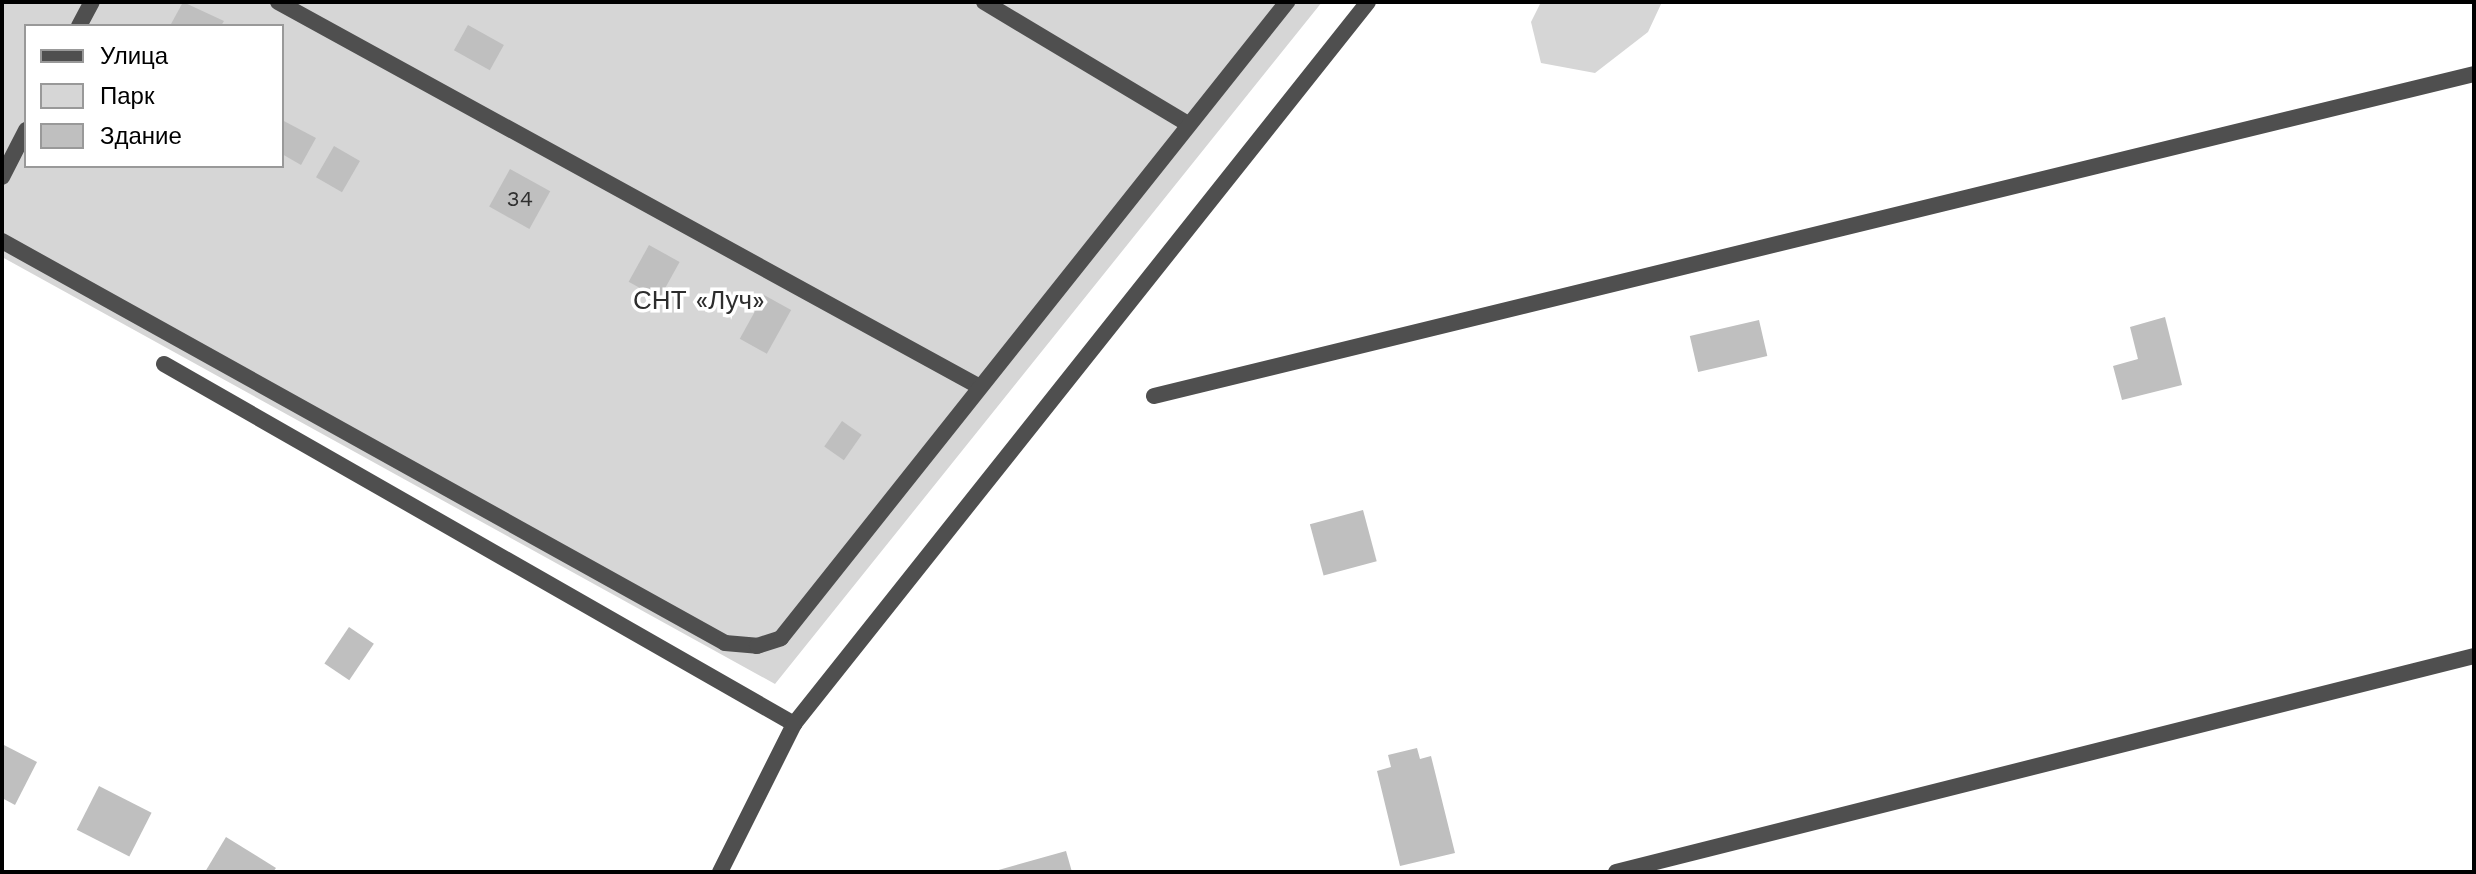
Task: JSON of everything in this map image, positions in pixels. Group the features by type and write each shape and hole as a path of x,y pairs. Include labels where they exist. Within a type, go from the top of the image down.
{"street":[{"path":"80,24 92,2"},
{"path":"278,2 978,386"},
{"path":"984,2 1186,123"},
{"path":"2,241 725,643 757,646 781,638 1186,123 1287,2"},
{"path":"720,872 794,724 1368,2"},
{"path":"1154,396 2474,74"},
{"path":"2,177 24,134"},
{"path":"164,364 794,724"},
{"path":"1616,872 2474,656"}],"green space":[{"name":"СНТ «Луч»","path":"2,2 1322,2 775,684 2,257"},
{"path":"1541,2 1662,2 1648,32 1595,73 1541,63 1531,22"}],"building":[{"path":"183,2 224,21 222,24 171,24"},
{"path":"468,25 504,45 490,70 454,50"},
{"path":"284,121 316,138 301,165 284,155"},
{"path":"334,146 360,161 342,192 316,177"},
{"path":"510,169 550,191 529,229 489,207"},
{"path":"649,245 680,262 659,299 629,282"},
{"path":"764,295 791,310 767,354 740,339"},
{"path":"2165,317 2182,385 2122,400 2113,366 2138,359 2130,327"},
{"path":"1759,320 1767,356 1698,372 1690,336"},
{"path":"842,421 862,435 844,460 824,446"},
{"path":"1363,510 1377,561 1324,575 1310,524"},
{"path":"349,627 374,644 349,680 324,663"},
{"path":"2,744 37,762 15,805 2,798"},
{"path":"1417,748 1420,759 1431,756 1455,853 1400,866 1377,771 1391,767 1388,755"},
{"path":"99,786 152,813 129,856 77,830"},
{"path":"226,837 276,868 273,872 205,872"},
{"path":"1066,851 1072,872 995,872 995,871"}]}
